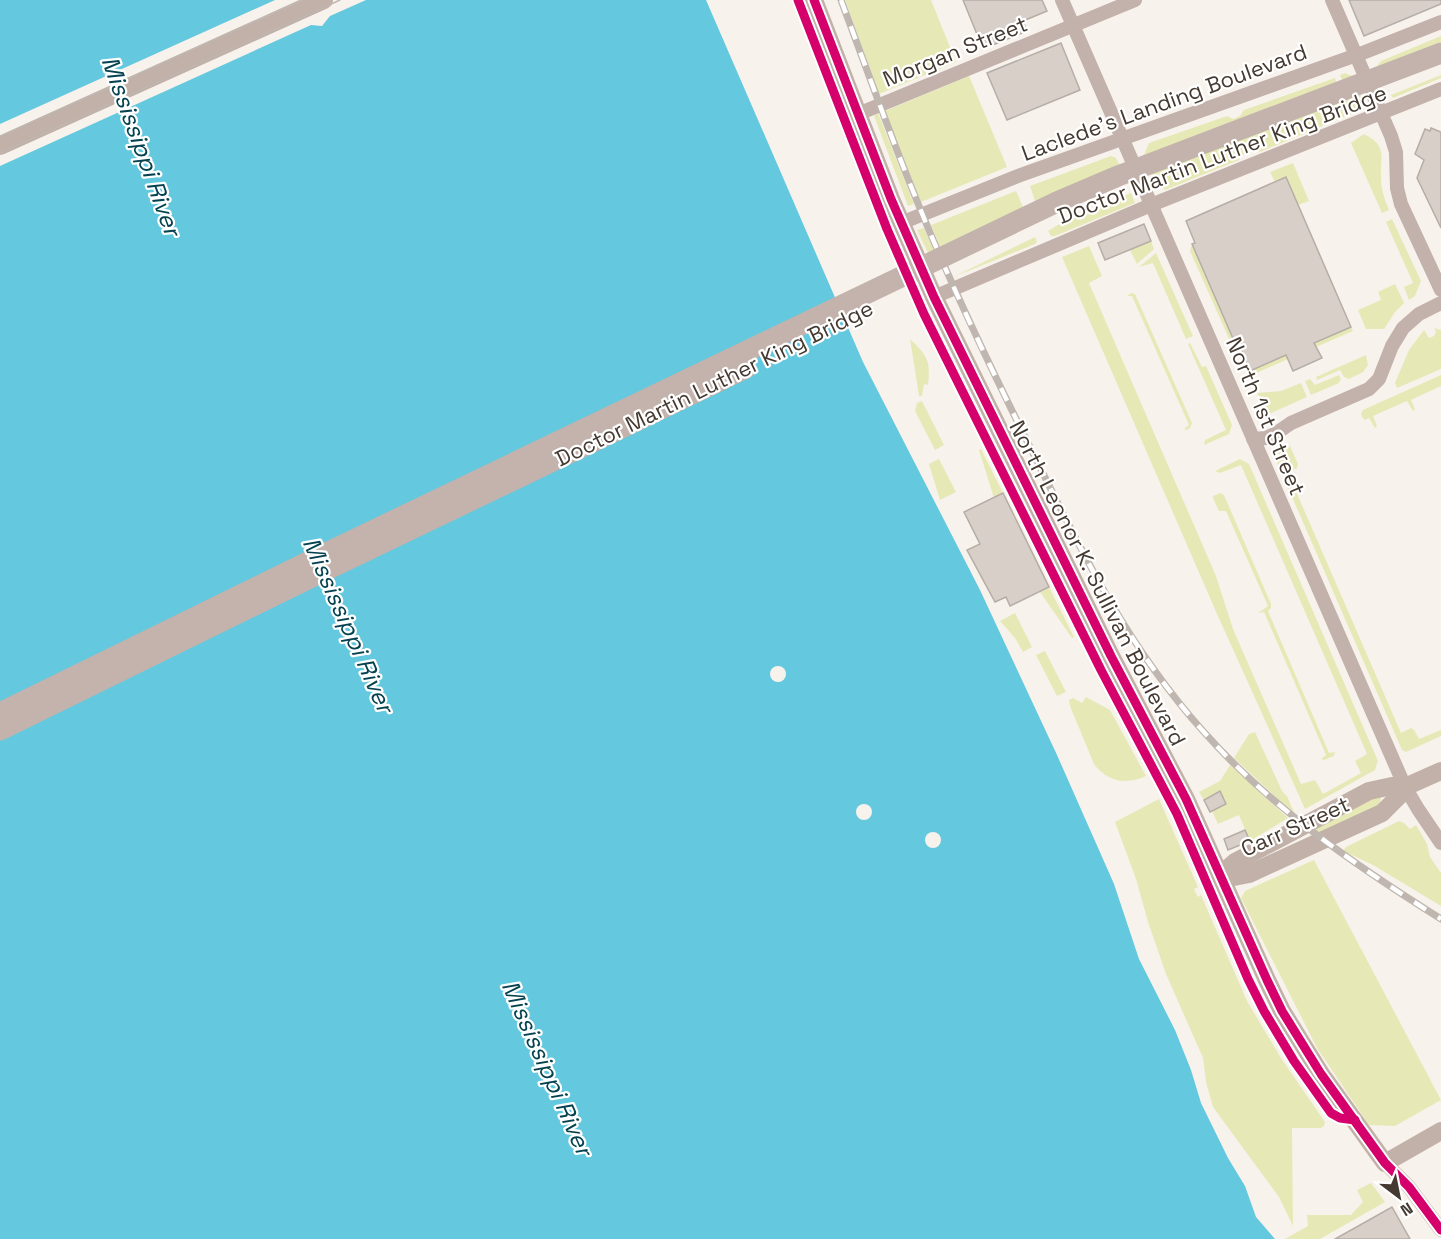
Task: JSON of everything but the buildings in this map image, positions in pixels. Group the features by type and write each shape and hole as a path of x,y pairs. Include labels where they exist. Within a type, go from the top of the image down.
{"main road":[{"name":"Doctor Martin Luther King Bridge","path":"0,713 1057,201 1441,53"},
{"name":"Doctor Martin Luther King Bridge","path":"0,730 365,551 1093,200 1441,68"}],"street":[{"path":"0,146 324,0"},
{"name":"North Leonor K. Sullivan Boulevard","path":"814,0 901,224 933,297 1121,675 1186,799 1282,1011 1321,1074 1385,1163"},
{"name":"North 1st Street","path":"1062,0 1405,787 1441,843"},
{"name":"Morgan Street","path":"858,114 1135,0"},
{"path":"1332,0 1396,152 1397,188 1401,204 1441,291"},
{"name":"Laclede's Landing Boulevard","path":"901,224 1002,182 1356,55 1441,22"},
{"path":"933,297 1151,205 1441,89"},
{"path":"1253,439 1263,429 1274,424 1291,423 1375,385 1392,346 1404,328 1419,314 1441,303"},
{"name":"Carr Street","path":"1220,875 1235,862 1369,791 1392,786 1405,787 1441,771"},
{"name":"Carr Street","path":"1220,875 1234,877 1249,874 1335,836 1382,813 1400,796 1405,787"},
{"path":"1441,1131 1385,1163 1409,1187 1441,1230"}],"green space":[{"path":"845,0 931,0 956,62 879,94"},
{"path":"1441,36 1441,43 1378,69 1377,66 1381,61"},
{"path":"1345,73 1352,76 1366,108 1260,152 1255,149 1242,155 1239,160 1165,190 1155,180 1144,155 1149,143 1227,116 1233,119 1240,116 1244,110 1335,78 1337,85 1343,83 1340,75"},
{"path":"1441,75 1441,78 1393,98 1391,95"},
{"path":"969,76 1007,167 921,202 885,111"},
{"path":"878,113 914,204 908,206 874,116"},
{"path":"1364,134 1372,138 1380,148 1382,187 1389,210 1382,213 1351,143"},
{"path":"1111,156 1116,158 1120,166 1035,201 1030,186"},
{"path":"1293,163 1309,201 1298,205 1275,182 1270,172"},
{"path":"1016,191 1023,207 940,247 931,225"},
{"path":"1131,193 1135,203 1055,236 1051,236 1048,231 1066,220"},
{"path":"1392,219 1421,281 1415,296 1409,300 1404,287 1413,283 1386,222"},
{"path":"924,228 934,250 928,253 917,230"},
{"path":"1035,237 1037,242 1035,244 953,277"},
{"path":"1151,241 1154,249 1137,264 1130,250"},
{"path":"1192,244 1236,344 1231,343 1190,251"},
{"path":"1089,246 1102,276 1089,283 1216,576 1233,629 1301,784 1315,780 1323,794 1361,773 1355,761 1367,754 1241,465 1220,473 1215,471 1240,459 1249,464 1378,761 1375,770 1305,809 1217,614 1062,257"},
{"path":"1156,253 1193,336 1186,339 1153,263 1139,267"},
{"path":"1395,284 1404,303 1384,329 1366,329 1358,310 1381,300 1378,292"},
{"path":"1131,293 1135,294 1192,423 1187,430 1184,429 1189,425 1132,296 1127,296"},
{"path":"1351,327 1353,331 1316,347 1314,343"},
{"path":"1434,328 1441,330 1441,369 1397,388 1395,383 1409,350 1424,330 1429,338 1434,336 1436,332"},
{"path":"910,339 924,354 928,364 928,385 924,384 922,396 919,396"},
{"path":"1190,343 1202,367 1206,366 1232,425 1229,434 1204,445 1205,440 1226,430 1188,344"},
{"path":"1286,355 1288,359 1252,375 1250,371"},
{"path":"1366,355 1368,365 1363,372 1349,379 1344,377 1340,370 1317,380 1316,377"},
{"path":"1339,375 1341,379 1339,383 1311,395 1305,381 1310,379 1315,385"},
{"path":"1441,375 1441,386 1411,400 1415,409 1413,411 1407,401 1373,416 1377,426 1375,428 1369,418 1364,420 1361,414 1363,410"},
{"path":"1301,383 1307,397 1262,417 1261,414 1265,412 1265,407 1256,393 1281,391"},
{"path":"922,401 944,445 935,450 915,411 917,403"},
{"path":"1290,446 1298,464 1297,468 1288,473 1401,733 1411,728 1419,739 1441,730 1441,736 1406,752 1402,750 1276,460 1275,452"},
{"path":"981,449 1003,493 994,498 979,450"},
{"path":"939,459 956,492 940,500 929,464"},
{"path":"1220,493 1224,495 1271,604 1268,611 1329,753 1335,752 1334,756 1321,759 1326,755 1264,612 1258,613 1268,606 1226,511 1219,511 1213,498"},
{"path":"1049,587 1074,637 1072,638 1040,592"},
{"path":"1015,613 1032,647 1023,652 1015,638 1000,621"},
{"path":"1045,651 1066,692 1057,696 1036,655"},
{"path":"1086,697 1110,710 1146,776 1125,781 1118,780 1105,775 1094,764 1069,700 1073,698 1082,703"},
{"path":"1255,732 1295,815 1234,758 1249,734"},
{"path":"1230,765 1288,818 1250,841 1239,815 1218,824 1212,811 1226,804 1220,792 1204,800 1199,792 1220,781"},
{"path":"1373,797 1380,797 1379,805 1320,834 1313,828"},
{"path":"1159,799 1198,887 1194,889 1198,897 1201,895 1247,1001 1281,1058 1325,1122 1321,1128 1292,1128 1293,1226 1279,1197 1213,1107 1206,1082 1203,1058 1166,974 1115,822"},
{"path":"1399,821 1410,829 1416,825 1427,844 1430,857 1441,873 1441,906 1373,865 1343,851 1346,847"},
{"path":"1314,860 1441,1100 1395,1126 1369,1125 1317,1048 1241,898 1245,891"},
{"path":"1371,1183 1385,1202 1320,1239 1285,1239 1308,1226 1307,1215 1351,1215 1363,1202 1357,1190"}],"water":[{"name":"Mississippi River","path":"0,0 706,0 863,362 980,590 1057,755 1114,884 1139,959 1175,1030 1201,1103 1228,1158 1245,1186 1256,1217 1275,1239 0,1239"}],"pier":[{"path":"275,0 366,0 330,16 322,26 311,25 0,166 0,124"},
{"path":"775,666 781,666 786,674 784,680 775,682 770,677 770,671"},
{"path":"861,804 867,804 872,812 870,818 861,820 856,815 856,809"},
{"path":"930,832 936,832 941,840 939,846 930,848 925,843 925,837"}],"tram line":[{"path":"0,136 301,0"},
{"path":"0,153 340,0"}],"railway":[{"path":"841,0 907,176 959,298 1071,530 1130,634 1176,699 1229,759 1257,785 1315,834 1377,878 1441,919"}],"cycle path":[{"path":"798,0 887,229 924,314 1101,670 1177,814 1248,979 1294,1061 1331,1113 1340,1118 1355,1120"},
{"path":"814,0 891,199 934,297 1111,656 1186,799 1282,1011 1321,1074 1385,1163 1409,1187 1441,1230"}]}
